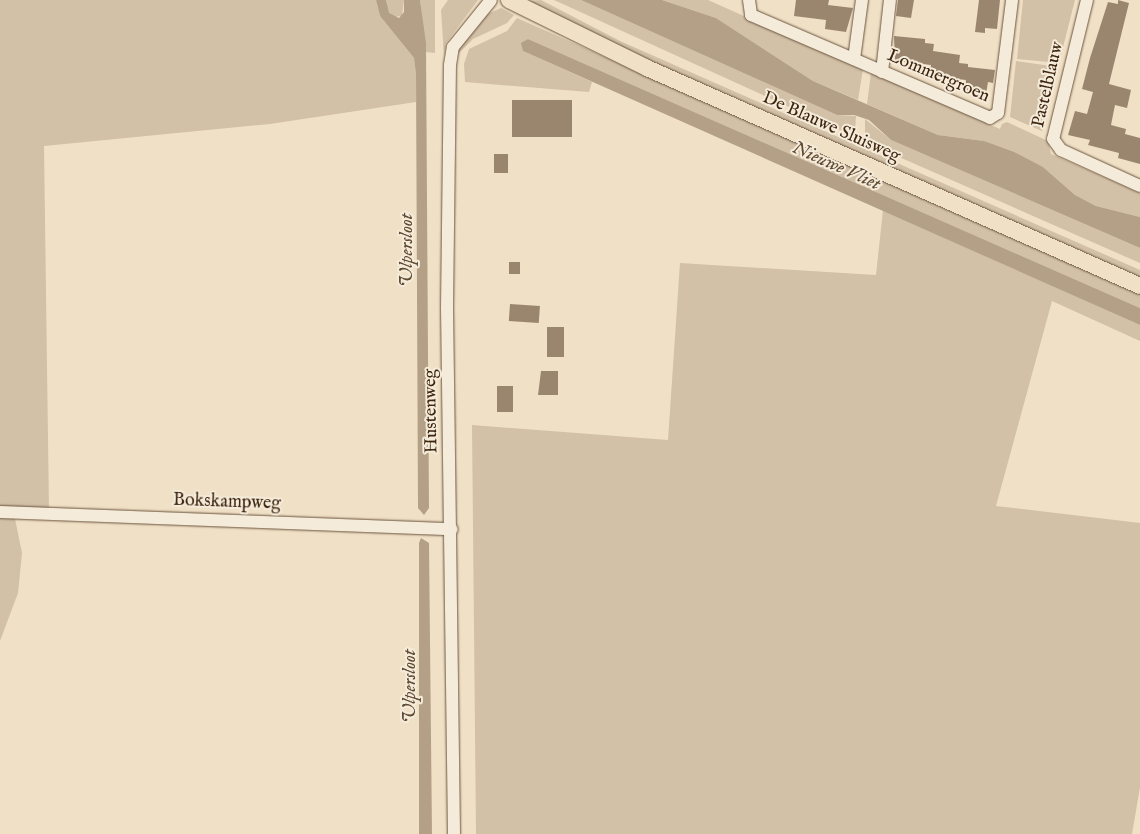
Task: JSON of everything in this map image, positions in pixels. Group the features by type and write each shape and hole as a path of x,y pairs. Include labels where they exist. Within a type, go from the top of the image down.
{"main road":[{"name":"De Blauwe Sluisweg","path":"509,0 647,68 1140,286"}],"street":[{"name":"Hustenweg","path":"454,834 452,529 447,308 450,65 453,47 491,0"},
{"name":"Lommergroen","path":"749,0 751,15 990,118 998,113 1012,0"},
{"path":"854,59 862,0"},
{"path":"882,72 890,0"},
{"name":"Pastelblauw","path":"1088,0 1053,139 1061,150 1140,186"},
{"name":"Bokskampweg","path":"0,512 452,529"}],"shaded area":[{"path":"0,0 376,0 380,16 414,58 416,75 416,102 270,124 44,146 49,511 0,509"},
{"path":"376,0 386,0 389,13 399,18 404,12 404,0 420,0 426,43 429,508 424,515 418,508 416,75 414,58 380,16"},
{"path":"386,0 404,0 402,16 393,17 388,13"},
{"path":"420,0 435,0 435,53 426,52"},
{"path":"448,0 478,0 446,43 444,56 441,10"},
{"path":"541,0 620,41 1140,270 1140,279 637,56 527,1"},
{"path":"554,0 581,0 837,115 856,116 855,132 852,135 833,127"},
{"path":"581,0 662,0 716,18 813,81 938,135 984,141 1014,152 1043,167 1075,195 1096,206 1140,217 1140,248 891,140 869,120 854,115 837,115"},
{"path":"662,0 708,0 863,69 858,100 813,81 716,18"},
{"path":"1023,0 1075,0 1059,63 1017,59"},
{"path":"501,8 514,15 507,23 473,39 457,55 462,42 483,16"},
{"path":"517,18 1140,294 1140,308 528,39 523,51 592,82 589,92 465,82 464,64 469,49 507,31"},
{"path":"528,39 1140,308 1140,325 523,51 521,43"},
{"path":"1016,61 1058,67 1042,131 1010,117"},
{"path":"871,73 1000,129 1002,124 1007,122 1048,141 1051,154 1140,193 1140,217 1096,206 1075,195 1043,167 984,141 938,135 867,104"},
{"path":"865,119 891,140 1140,248 1140,263 865,142"},
{"path":"883,210 1140,325 1140,341 1052,301 996,506 1140,523 1140,787 1132,834 476,834 472,425 668,440 680,263 876,275"},
{"path":"0,518 15,519 22,553 18,593 0,641"},
{"path":"421,538 429,543 432,834 419,834 419,543"}],"building":[{"path":"796,0 829,0 828,5 853,8 846,32 825,29 826,20 794,16"},
{"path":"898,0 914,0 911,18 896,16"},
{"path":"979,0 1000,0 997,29 985,28 985,33 975,32"},
{"path":"1118,0 1129,3 1109,84 1131,90 1127,108 1115,105 1111,125 1126,129 1125,134 1140,138 1140,164 1118,158 1119,153 1088,145 1090,140 1068,135 1075,111 1087,114 1093,92 1082,89 1090,58 1108,2 1118,4"},
{"path":"894,36 925,39 925,43 934,44 933,51 960,55 959,63 968,64 968,67 995,70 993,83 988,82 986,94 964,91 966,80 929,76 931,65 895,61"},
{"path":"512,100 572,100 572,137 512,137"},
{"path":"494,154 508,154 508,173 494,173"},
{"path":"509,262 520,262 520,274 509,274"},
{"path":"510,304 540,306 539,323 509,321"},
{"path":"547,327 564,327 564,357 547,357"},
{"path":"541,371 558,371 558,395 538,395"},
{"path":"497,386 513,386 513,412 497,412"}],"water label":[{"name":"Nieuwe Vliet","path":"836,167"},
{"name":"Ulpersloot","path":"408,250"},
{"name":"Ulpersloot","path":"411,686"}]}
